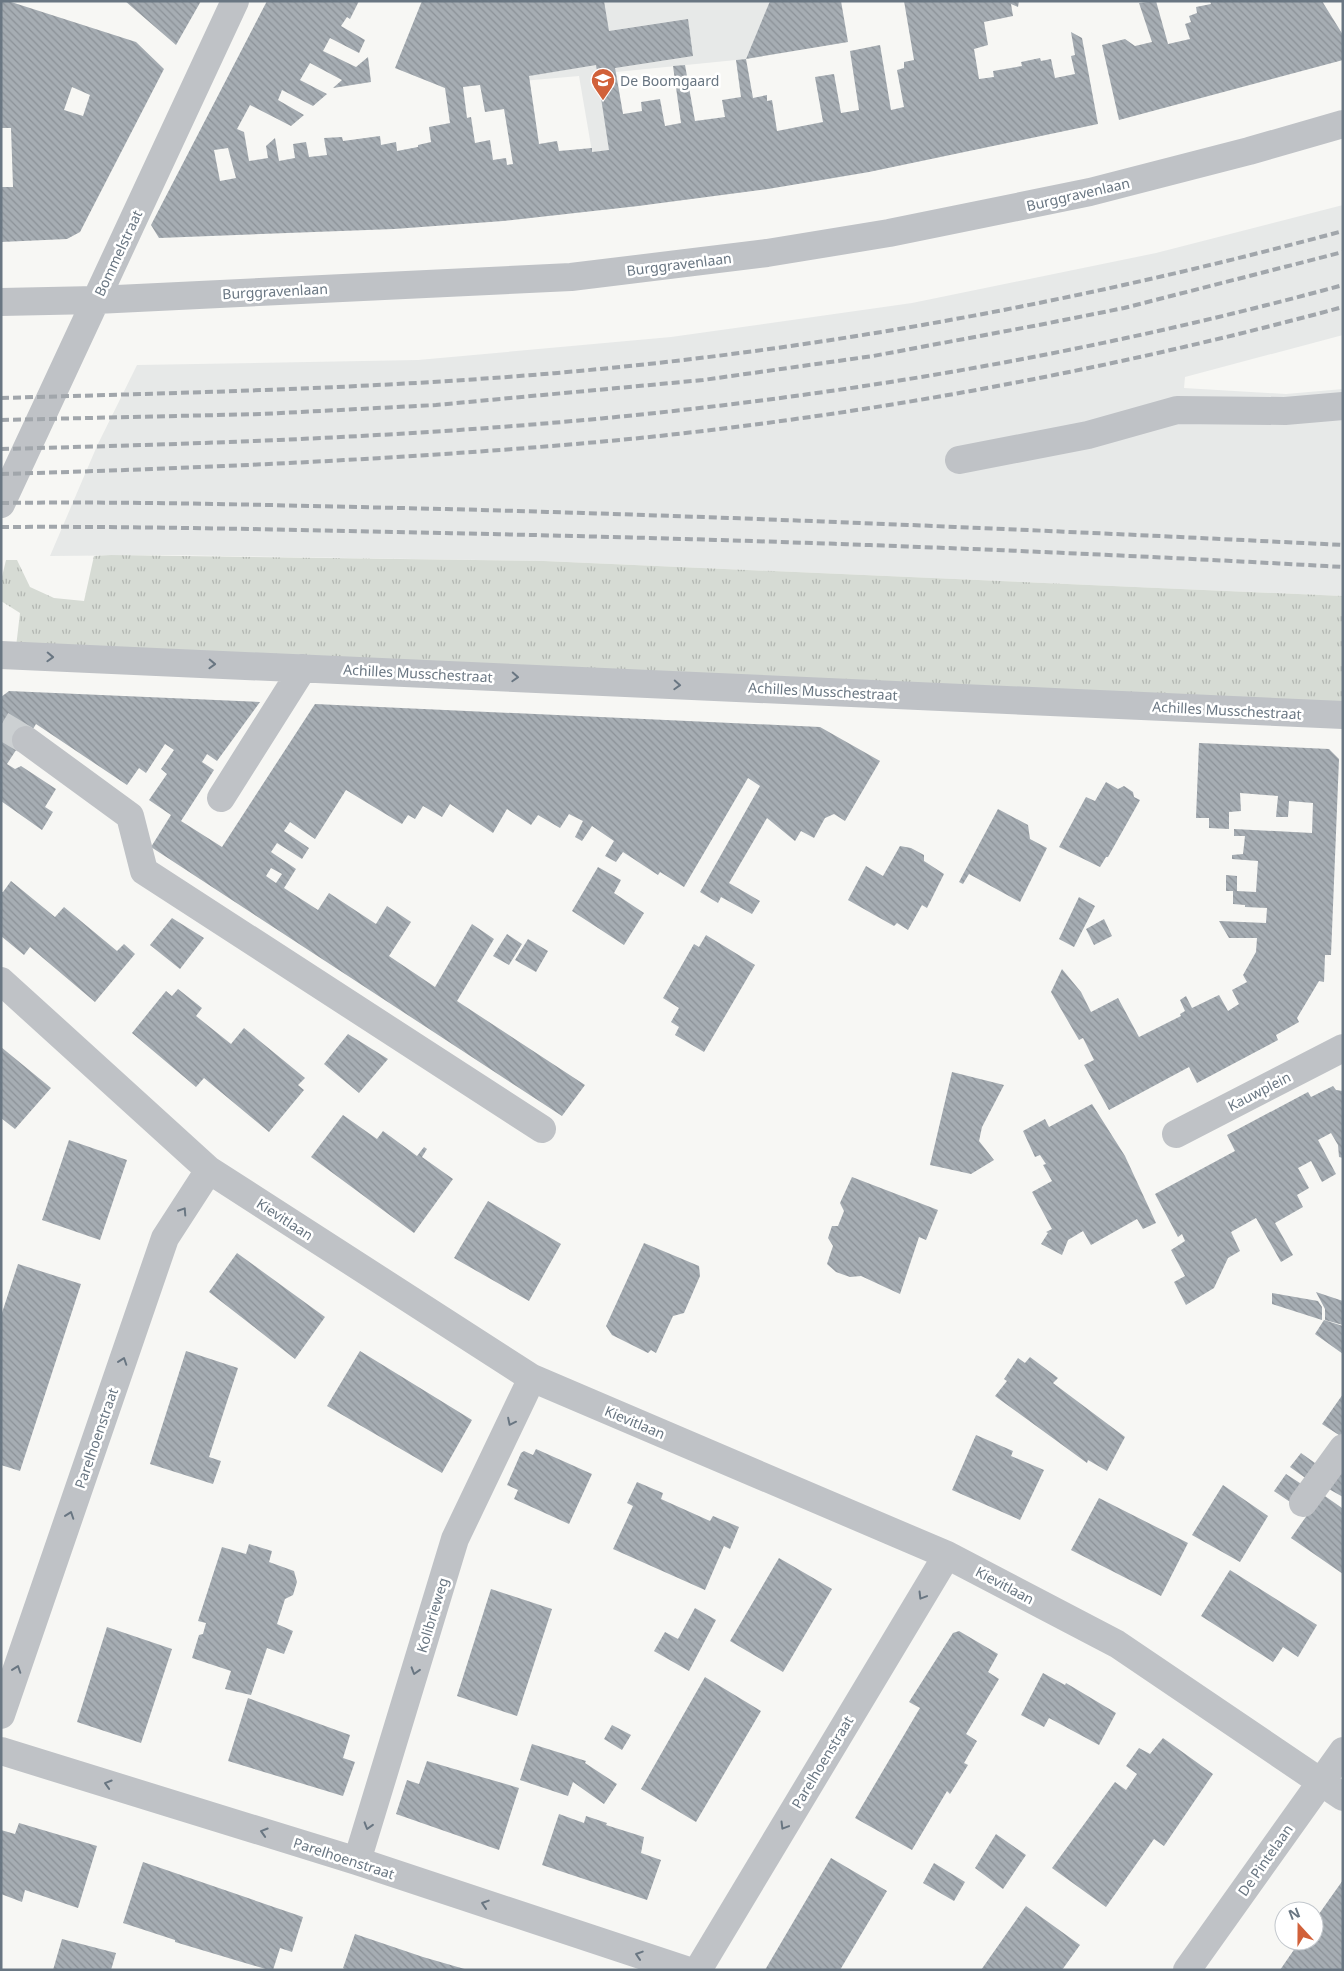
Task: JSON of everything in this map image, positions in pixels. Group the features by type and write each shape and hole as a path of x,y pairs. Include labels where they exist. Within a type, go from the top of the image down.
{"street":[{"name":"Bommelstraat","path":"1,504 235,1"},
{"name":"Burggravenlaan","path":"1,302 96,300 571,277 767,253 889,233 1090,192 1249,151 1343,124"},
{"path":"959,460 1088,435 1177,410 1285,411 1343,406"},
{"name":"Achilles Musschestraat","path":"1,655 1343,715"},
{"path":"221,798 303,668"},
{"path":"26,740 130,816 144,871 542,1129"},
{"name":"Kievitlaan","path":"1,981 209,1170 532,1378 946,1554 1117,1644 1343,1797"},
{"name":"Kauwplein","path":"1176,1134 1343,1048"},
{"name":"Parelhoenstraat","path":"1,1715 166,1238 209,1170"},
{"name":"Kolibrieweg","path":"357,1861 454,1539 532,1378"},
{"path":"1303,1503 1343,1448"},
{"name":"Parelhoenstraat","path":"698,1970 946,1554"},
{"name":"Parelhoenstraat","path":"1,1751 357,1861 686,1970"},
{"name":"De Pintelaan","path":"1187,1970 1343,1751"}],"shaded area":[{"name":"De Boomgaard","path":"422,1 770,1 746,59 616,72 638,206 602,210 579,76 445,88 395,68"},
{"path":"1343,205 1343,335 1185,377 1184,388 1286,394 1343,389 1343,596 544,561 165,555 50,556 97,446 137,365 418,360 671,337 912,303 1156,253"}],"green space":[{"path":"94,556 544,561 1343,596 1343,706 16,647 20,613 1,601 1,581 6,560 17,560 30,587 54,598 84,601"}],"building":[{"path":"1,1 8,1 136,42 164,69 80,232 67,239 1,242 1,187 13,187 11,128 1,128","holes":["72,87 90,95 83,116 64,110"]},
{"path":"125,1 201,1 176,45"},
{"path":"267,1 359,1 350,19 347,17 341,26 365,40 359,53 330,38 323,51 356,67 368,57 371,82 333,88 342,80 310,63 300,80 327,94 313,106 282,90 278,100 304,115 291,126 250,105 237,129 244,132 249,161 268,158 266,146 275,138 279,161 295,158 293,144 306,142 309,157 327,155 324,138 342,137 343,141 380,136 381,145 396,142 397,151 418,147 418,145 431,142 429,127 450,123 445,88 395,68 422,1 604,1 609,31 688,19 693,56 615,68 623,114 642,111 641,102 660,99 665,126 681,123 673,66 685,65 695,121 725,117 722,100 741,97 736,60 746,59 753,98 767,95 767,101 772,100 777,131 823,122 815,77 834,74 841,113 859,110 850,51 880,45 891,110 904,107 897,70 904,68 904,62 914,60 904,1 1019,1 1018,7 1011,4 1013,16 984,22 988,45 974,49 979,79 994,77 993,71 1022,66 1021,62 1040,58 1041,61 1051,59 1055,78 1075,74 1071,56 1075,55 1071,32 1082,38 1098,124 869,172 768,189 503,221 394,229 159,238 151,225","holes":["596,65 609,150 592,152 592,148 559,151 557,141 539,144 529,76","480,85 485,112 504,109 513,164 507,165 506,158 493,160 490,140 475,143 471,117 467,118 463,87","228,148 236,178 220,181 214,150"]},
{"path":"770,1 841,1 848,42 746,59"},
{"path":"1156,1 1168,44 1190,39 1185,24 1191,22 1189,16 1197,13 1196,7 1211,4 1210,1 1322,1 1343,35 1343,60 1119,120 1102,45 1125,39 1135,46 1152,42 1139,3"},
{"path":"9,691 260,702 217,761 207,754 202,762 214,770 181,821 222,847 315,704 820,727 880,761 845,821 834,814 825,818 814,838 801,831 795,841 767,818 729,883 760,901 752,914 721,897 718,903 700,892 760,786 748,778 684,887 660,872 658,875 623,852 616,862 605,856 614,841 592,826 582,841 575,837 583,821 569,814 560,828 538,815 531,825 507,809 493,833 450,804 442,817 423,806 415,819 408,815 402,824 346,790 315,839 290,822 284,831 309,848 302,859 277,843 271,852 296,869 284,888 318,910 329,893 376,924 387,906 411,922 389,956 435,987 472,924 494,939 457,1001 585,1085 562,1116 151,847 171,815 149,800 167,774 161,769 174,750 165,744 146,773 139,768 127,785 36,724 21,749 18,747 7,764 15,769 21,766 56,789 45,807 53,812 42,830 1,801 1,697","holes":["271,868 282,874 276,883 266,876"]},
{"path":"1199,743 1329,749 1339,759 1331,955 1325,955 1324,982 1319,981 1297,1018 1299,1022 1276,1035 1278,1040 1197,1083 1189,1067 1109,1110 1084,1065 1094,1060 1083,1038 1079,1040 1051,992 1062,969 1081,992 1091,1012 1118,998 1139,1037 1181,1016 1180,1014 1185,1011 1180,1000 1186,996 1192,1008 1219,995 1228,1011 1239,1004 1232,990 1247,982 1243,975 1256,952 1257,938 1229,938 1219,921 1266,923 1267,908 1245,907 1245,905 1233,904 1233,891 1226,891 1226,875 1237,876 1237,891 1256,892 1258,861 1232,859 1232,855 1243,854 1245,836 1234,836 1234,829 1312,833 1313,803 1289,801 1288,817 1276,817 1278,796 1240,793 1241,811 1229,812 1229,829 1209,828 1209,818 1196,818"},
{"path":"1106,782 1118,789 1124,786 1133,792 1134,797 1140,800 1108,857 1106,857 1100,867 1059,847 1086,797 1095,801"},
{"path":"998,809 1028,825 1030,839 1047,848 1020,902 969,874 963,884 959,882"},
{"path":"900,846 911,848 924,855 924,861 944,874 927,908 922,905 908,930 897,923 894,926 848,900 866,866 883,876"},
{"path":"598,867 621,880 614,893 644,913 624,945 572,911"},
{"path":"11,881 55,917 64,907 117,951 124,944 135,954 95,1002 30,947 24,955 1,936 1,892"},
{"path":"1079,897 1095,906 1074,947 1059,939"},
{"path":"172,918 204,938 180,969 150,945"},
{"path":"1104,919 1112,936 1094,945 1086,929"},
{"path":"507,934 522,944 509,965 493,956"},
{"path":"706,935 755,965 704,1052 675,1035 679,1027 671,1022 679,1008 663,998 694,944 699,947"},
{"path":"528,939 548,951 536,972 515,960"},
{"path":"178,989 202,1008 196,1016 231,1044 244,1028 305,1078 298,1085 304,1090 269,1132 204,1078 196,1087 132,1033 166,991 172,996"},
{"path":"348,1034 388,1059 359,1093 324,1064"},
{"path":"1,1047 51,1088 15,1129 1,1118"},
{"path":"952,1072 1004,1085 982,1127 979,1141 994,1160 971,1174 930,1165"},
{"path":"1333,1086 1336,1090 1343,1091 1343,1158 1339,1157 1338,1145 1331,1133 1318,1140 1336,1174 1322,1182 1311,1161 1298,1168 1309,1188 1297,1195 1303,1207 1275,1223 1293,1255 1281,1262 1256,1218 1231,1232 1240,1251 1228,1258 1214,1288 1186,1305 1174,1282 1185,1276 1171,1250 1185,1241 1182,1234 1178,1237 1155,1194 1235,1151 1227,1135 1308,1092 1311,1097"},
{"path":"1092,1104 1125,1156 1156,1223 1143,1229 1137,1219 1091,1245 1083,1231 1068,1240 1062,1255 1041,1244 1048,1233 1046,1232 1052,1229 1032,1192 1052,1181 1043,1165 1046,1164 1040,1155 1035,1157 1023,1131 1045,1119 1049,1127"},
{"path":"343,1115 377,1139 383,1131 417,1156 424,1147 427,1149 422,1157 453,1179 414,1233 311,1157"},
{"path":"69,1140 127,1160 100,1240 42,1220"},
{"path":"852,1177 938,1210 926,1240 919,1237 900,1294 861,1276 850,1277 836,1272 827,1264 833,1246 828,1238 832,1226 838,1226 844,1211 840,1203"},
{"path":"488,1201 561,1244 529,1301 454,1258"},
{"path":"644,1243 699,1266 700,1276 684,1313 673,1316 656,1353 651,1350 648,1353 612,1335 606,1326"},
{"path":"237,1253 325,1317 295,1359 209,1292"},
{"path":"18,1264 81,1284 20,1471 1,1465 1,1316"},
{"path":"1316,1292 1343,1301 1343,1325 1325,1320 1325,1309"},
{"path":"1272,1293 1318,1301 1322,1307 1322,1320 1272,1304"},
{"path":"1324,1320 1343,1326 1343,1354 1315,1334"},
{"path":"186,1351 238,1368 209,1457 221,1461 213,1484 150,1464"},
{"path":"360,1351 472,1420 442,1473 327,1406"},
{"path":"1030,1357 1058,1378 1053,1383 1125,1437 1107,1471 1088,1460 1087,1463 995,1396 1007,1381 1004,1379 1018,1358 1025,1363"},
{"path":"1343,1394 1343,1436 1342,1437 1322,1424"},
{"path":"976,1435 1013,1451 1011,1456 1044,1470 1020,1520 952,1490"},
{"path":"536,1449 592,1474 569,1524 514,1499 518,1490 507,1485 521,1453 524,1451 533,1455"},
{"path":"1301,1453 1322,1468 1311,1482 1290,1467"},
{"path":"1343,1466 1343,1497 1327,1488"},
{"path":"1286,1474 1306,1487 1293,1504 1274,1491"},
{"path":"637,1482 663,1493 661,1499 710,1521 713,1516 739,1527 730,1549 724,1546 705,1590 613,1549 633,1506 627,1503"},
{"path":"1223,1485 1268,1516 1240,1562 1192,1535"},
{"path":"1322,1494 1342,1508 1343,1506 1343,1574 1291,1538"},
{"path":"1099,1498 1188,1543 1161,1596 1071,1550"},
{"path":"249,1544 272,1551 269,1562 294,1571 297,1582 293,1595 285,1599 277,1624 293,1631 284,1654 267,1648 251,1695 225,1689 231,1671 192,1658 199,1635 203,1634 206,1623 198,1621 222,1547 246,1554"},
{"path":"779,1558 832,1589 783,1672 730,1641"},
{"path":"1230,1570 1317,1625 1298,1657 1283,1647 1273,1662 1201,1616"},
{"path":"491,1589 552,1609 517,1716 457,1696"},
{"path":"695,1608 716,1620 689,1671 654,1651 665,1632 678,1639"},
{"path":"107,1627 172,1649 141,1743 77,1722"},
{"path":"959,1631 998,1654 988,1672 999,1679 966,1734 977,1741 964,1763 968,1765 950,1794 947,1791 912,1850 855,1818 920,1708 909,1702 953,1633"},
{"path":"1043,1673 1065,1685 1066,1683 1116,1713 1099,1745 1049,1718 1044,1727 1021,1715"},
{"path":"705,1677 761,1711 696,1822 641,1789"},
{"path":"248,1698 350,1735 343,1758 355,1762 343,1796 228,1761"},
{"path":"612,1725 631,1735 622,1750 604,1739"},
{"path":"1163,1738 1213,1774 1164,1846 1154,1839 1106,1907 1052,1868 1115,1782 1126,1790 1137,1774 1126,1766 1139,1748 1150,1754"},
{"path":"532,1744 586,1761 585,1763 617,1784 604,1804 573,1782 568,1796 520,1780"},
{"path":"427,1761 519,1788 499,1850 396,1814 407,1780 419,1784"},
{"path":"559,1814 584,1823 586,1816 607,1823 606,1825 644,1837 641,1853 661,1860 647,1900 542,1865"},
{"path":"19,1823 97,1846 78,1908 25,1890 22,1902 1,1894 1,1830 15,1834"},
{"path":"996,1834 1026,1855 1003,1889 975,1868"},
{"path":"831,1858 887,1891 840,1970 765,1970"},
{"path":"143,1862 303,1917 292,1952 280,1948 273,1970 269,1970 175,1942 175,1940 123,1923"},
{"path":"934,1863 965,1882 954,1901 923,1883"},
{"path":"1343,1880 1343,1970 1280,1970 1293,1951 1324,1951 1324,1907"},
{"path":"1026,1906 1080,1945 1062,1970 981,1970"},
{"path":"355,1934 468,1970 346,1970 343,1968"},
{"path":"62,1939 116,1953 111,1970 53,1970"}],"tunnel":[{"path":"1,725 26,740"}],"railway":[{"path":"1,398 234,391 466,380 712,357 894,330 1075,296 1164,276 1343,231"},
{"path":"1,420 262,414 436,405 703,380 873,356 1044,324 1124,308 1343,252"},
{"path":"1,449 178,444 444,431 532,425 708,407 868,385 1028,358 1186,325 1343,285"},
{"path":"1,474 234,466 388,458 543,447 711,430 893,404 1075,371 1254,330 1343,307"},
{"path":"1,503 224,504 558,512 895,524 1343,545"},
{"path":"1,527 220,528 666,538 1004,550 1343,567"}],"place":[{"name":"De Boomgaard","path":"603,101"}]}
